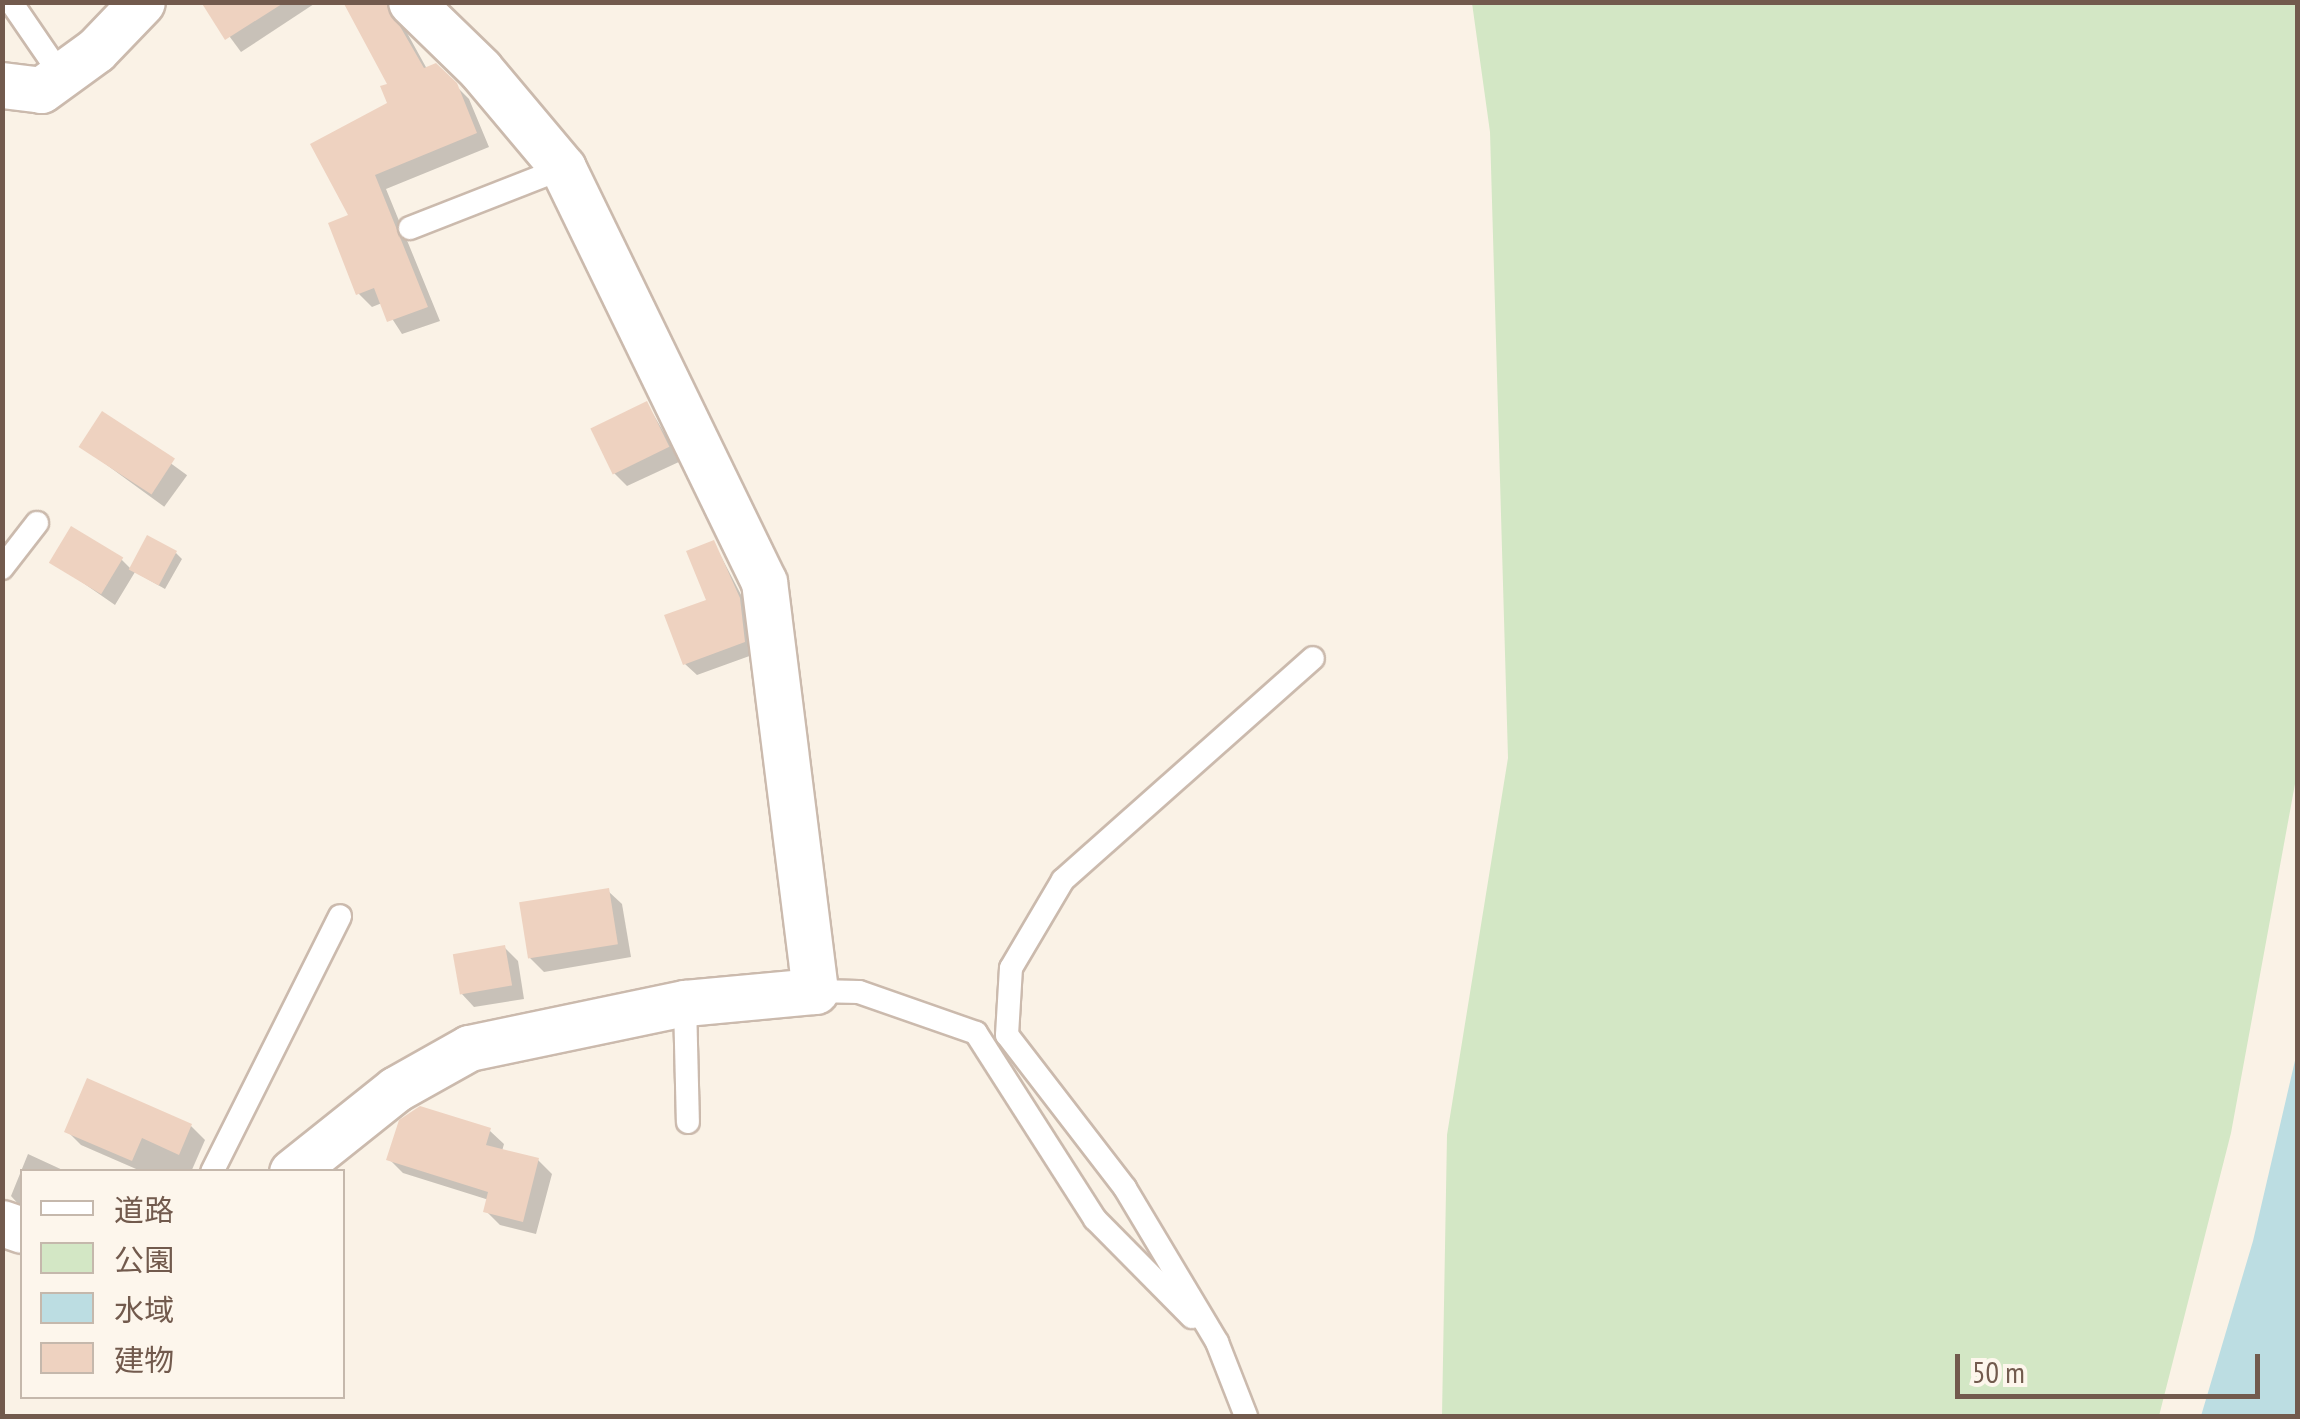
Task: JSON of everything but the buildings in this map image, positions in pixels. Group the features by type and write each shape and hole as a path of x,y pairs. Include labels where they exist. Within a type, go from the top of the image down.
{"street":[{"path":"2,84 40,90 142,2"},
{"path":"296,1169 396,1089 469,1048 686,1003 815,991 764,582 563,168 480,69 411,2"}],"lane":[{"path":"11,2 61,75"},
{"path":"410,228 563,168"},
{"path":"2,568 37,523"},
{"path":"1246,1416 1217,1342 1125,1188 1007,1035 1010,968 1063,880 1312,658"},
{"path":"214,1169 340,916"},
{"path":"815,991 859,992 976,1034 1095,1219 1217,1342"},
{"path":"686,1003 688,1122"}],"green space":[{"path":"1472,3 2297,3 2297,773 2231,1133 2159,1416 1442,1416 1447,1135 1508,758 1490,132"}],"water":[{"path":"2297,1052 2297,1416 2201,1416 2253,1241"}]}
